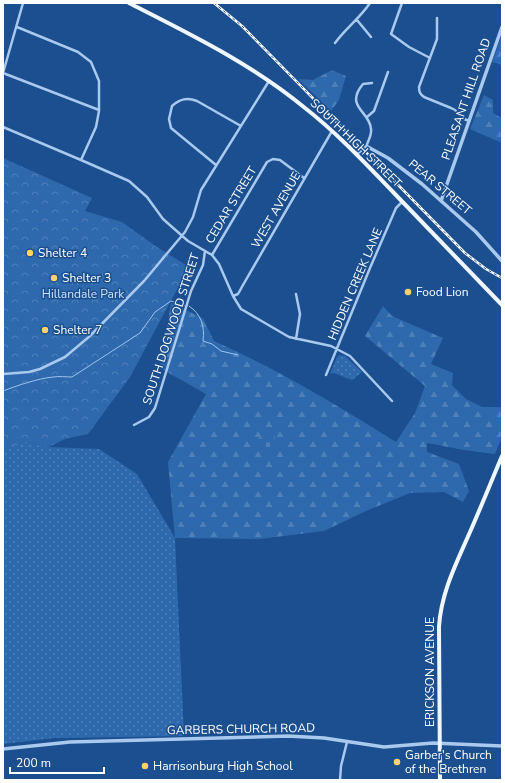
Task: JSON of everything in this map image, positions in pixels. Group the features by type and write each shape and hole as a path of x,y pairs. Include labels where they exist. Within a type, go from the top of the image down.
{"main road":[{"name":"SOUTH HIGH STREET","path":"129,3 207,43 245,65 305,108 356,154 502,305"},
{"name":"ERICKSON AVENUE","path":"440,780 439,627 441,605 452,572 502,456"}],"street":[{"path":"23,3 3,73 99,111"},
{"path":"336,43 342,34 357,20 370,3"},
{"path":"402,3 391,34 409,47 430,58"},
{"path":"437,18 438,37 418,87 420,95 455,110 462,118 470,122"},
{"path":"357,20 371,37"},
{"path":"17,27 78,52 91,62 99,81 99,111 96,127 81,160"},
{"name":"PLEASANT HILL ROAD","path":"442,201 502,27"},
{"path":"367,118 374,111 388,72"},
{"path":"3,374 23,373 40,369 56,362 72,352 90,336 133,293 181,236 191,221 201,190 269,81"},
{"path":"356,154 366,147 372,129 367,118 359,109 357,97 362,86 366,83 372,83"},
{"path":"216,165 172,128 169,119 172,106 180,100 192,99 241,126"},
{"path":"3,127 129,181 147,197 163,219 181,236 212,255 219,264 233,296 241,309 284,335 325,345 337,349 353,358 392,401"},
{"name":"WEST AVENUE","path":"233,296 238,294 332,131"},
{"name":"PEAR STREET","path":"366,147 374,149 388,158 422,184 476,232 502,261"},
{"name":"CEDAR STREET","path":"212,255 268,162 273,159 280,160 304,178"},
{"name":"HIDDEN CREEK LANE","path":"326,375 396,208 403,202"},
{"name":"SOUTH DOGWOOD STREET","path":"134,425 149,417 155,408 191,291 203,265 206,250"},
{"path":"296,294 300,314 296,339"},
{"name":"GARBERS CHURCH ROAD","path":"3,750 70,742 288,736 320,737 384,747 440,743 502,746"},
{"path":"340,780 341,766 347,742"}],"green space":[{"path":"502,35 502,65 492,62"},
{"path":"332,70 346,76 339,100 331,111 298,79 313,80"},
{"path":"484,95 493,100 493,113 502,118 502,143 470,129"},
{"name":"Hillandale Park","path":"3,158 92,198 85,211 122,222 157,247 189,267 130,377 88,434 65,439 49,447 24,441 6,451 3,449"},
{"path":"171,303 203,318 214,341 261,363 396,442 415,413 425,386 365,336 383,306 392,316 443,338 431,364 453,373 452,385 466,399 482,407 502,407 502,437 495,454 427,443 427,452 459,464 469,491 463,502 444,492 410,493 366,511 324,531 259,539 175,538 168,462 206,394 160,368"},
{"path":"340,355 345,356 362,372 352,380 334,373 330,374 337,357"},
{"path":"274,435 278,448 262,454 258,438"},
{"path":"24,441 49,447 99,449 137,474 175,538 184,736 55,738 3,744 3,449 6,450"}],"waterway":[{"path":"3,391 40,379 72,377 140,333 155,312 171,301 185,306"},
{"path":"189,306 197,313 203,325 203,341 212,344 221,351 238,355"}],"railway":[{"path":"214,3 242,26 465,253 486,269 502,278"}],"place":[{"name":"Shelter 4","path":"30,253"},
{"name":"Shelter 3","path":"54,278"},
{"name":"Food Lion","path":"408,292"},
{"name":"Shelter 7","path":"45,330"},
{"name":"Garber's Church of the Brethren","path":"397,762"},
{"name":"Harrisonburg High School","path":"145,766"}]}
